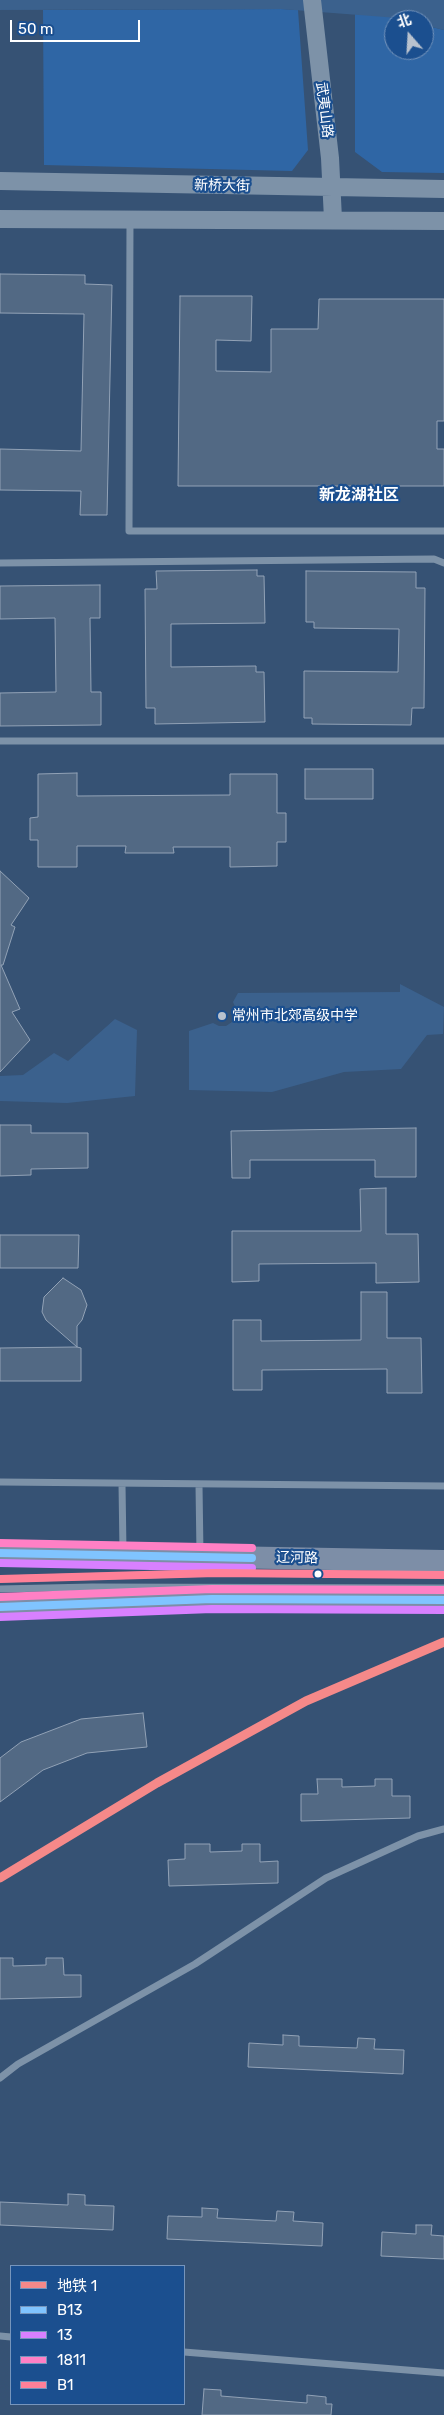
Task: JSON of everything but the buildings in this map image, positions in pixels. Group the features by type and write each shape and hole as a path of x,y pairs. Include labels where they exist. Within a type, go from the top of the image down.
{"main road":[{"name":"辽河路","path":"0,1553 444,1561"},
{"path":"0,1607 212,1599 444,1600"}],"street":[{"name":"武夷山路","path":"312,0 334,220"},
{"name":"新桥大街","path":"0,181 444,189"},
{"path":"0,219 444,221"}],"lane":[{"path":"130,219 128,531 444,532"},
{"path":"0,563 434,559 444,563"},
{"path":"0,741 444,740"},
{"path":"0,1482 444,1486"},
{"path":"122,1484 123,1555"},
{"path":"199,1485 200,1557"},
{"path":"0,1579 216,1573 444,1575"},
{"path":"0,1589 92,1587 444,1588"},
{"path":"0,2078 18,2064 195,1964 326,1878 418,1836 444,1828"},
{"path":"185,2352 444,2373"}],"shaded area":[{"path":"0,0 444,0 444,30 434,28 434,10 384,10 384,17 281,9 0,10"},
{"path":"43,10 298,10 308,150 292,171 44,165"},
{"path":"355,14 384,16 384,60 434,60 434,28 444,30 444,173 382,172 355,152"},
{"path":"400,984 444,1007 443,1034 427,1035 401,1069 344,1072 272,1092 189,1090 189,1031 213,1023 219,1026 226,1026 232,1022 237,1011 233,1002 238,993 400,992"},
{"path":"115,1019 137,1030 135,1096 67,1103 0,1101 0,1076 23,1075 54,1053 68,1061"}],"metro line":[{"name":"1","path":"0,1878 157,1783 306,1701 444,1642"}],"transit line":[{"name":"1811","path":"0,1543 252,1548"},
{"name":"B13","path":"0,1553 252,1558"},
{"name":"13","path":"0,1563 252,1568"},
{"name":"B1","path":"0,1579 216,1573 444,1575"},
{"name":"1811","path":"0,1597 212,1589 444,1590"},
{"name":"B13","path":"0,1607 212,1599 444,1600"},
{"name":"13","path":"0,1617 212,1609 444,1610"}],"place":[{"name":"常州市北郊高级中学","path":"222,1016"}],"district":[{"name":"新龙湖社区","path":"359,495"}]}
